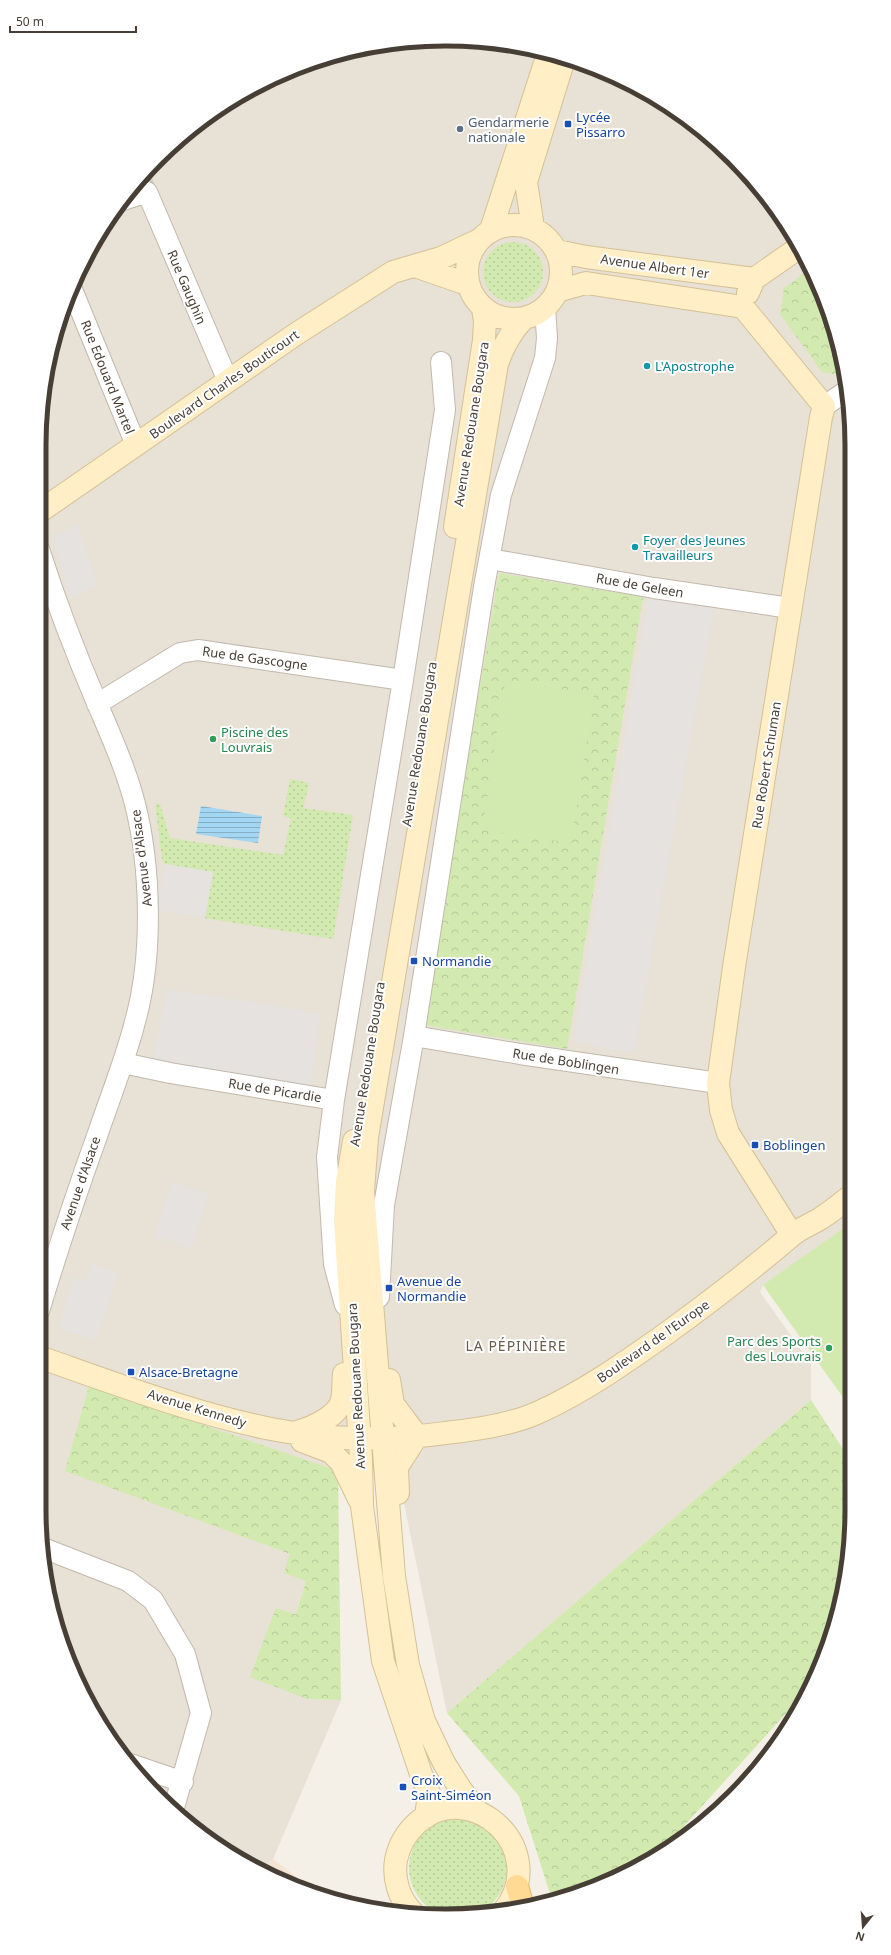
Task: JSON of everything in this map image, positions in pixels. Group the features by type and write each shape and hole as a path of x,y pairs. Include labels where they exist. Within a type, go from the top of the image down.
{"main road":[{"path":"484,236 504,225 519,224 533,228 545,236 556,251 561,264 561,278 557,291 545,308 534,315 523,319 502,318 483,309 471,293 466,269 469,254 484,236 546,59"},
{"path":"533,228 526,182 563,64"},
{"name":"Boulevard Charles Bouticourt","path":"46,507 312,323 393,272 441,258 484,236"},
{"name":"Avenue Albert 1er","path":"556,251 586,257 754,279"},
{"path":"794,251 754,279 743,307 824,406"},
{"path":"415,266 468,284"},
{"name":"Avenue Albert 1er","path":"557,291 586,283 743,307"},
{"name":"Avenue Redouane Bougara","path":"426,1817 429,1793 421,1774 383,1661 362,1506 345,1220 347,1182 484,340 485,321 483,309"},
{"name":"Avenue Redouane Bougara","path":"479,1813 461,1790 444,1763 424,1721 408,1665 394,1576 363,1191 368,1137 497,364 503,345 512,330 523,319"},
{"name":"Rue Robert Schuman","path":"792,1235 728,1133 721,1110 718,1083 728,1005 790,608 819,425 824,406"},
{"name":"Boulevard de l'Europe","path":"359,1438 418,1436 479,1429 535,1414 563,1400 624,1364 729,1288 792,1235 845,1200"},
{"path":"350,1293 361,1341 368,1406 376,1427 384,1437"},
{"path":"296,1432 314,1428 339,1406 342,1401 344,1366 352,1336"},
{"path":"374,1336 386,1357 393,1404 418,1436 397,1467 398,1499 390,1530"},
{"name":"Avenue Kennedy","path":"46,1358 193,1410 272,1430 296,1432 313,1436 359,1438"},
{"path":"272,1430 331,1452 341,1462 362,1506"},
{"path":"359,1438 369,1458 380,1517 390,1530"},
{"path":"408,1907 404,1902 398,1886 395,1868 398,1850 407,1835 426,1817 452,1809 479,1813 498,1825 512,1842 518,1864 516,1886 508,1904"},
{"path":"516,1886 521,1901"}],"street":[{"name":"Rue Gaughin","path":"134,196 146,192 228,382"},
{"name":"Rue Edouard Martel","path":"75,296 136,445"},
{"name":"Avenue Redouane Bougara","path":"374,1336 379,1294 384,1205 414,1036 490,559 501,495 544,358 547,338 545,308"},
{"name":"Avenue Redouane Bougara","path":"334,1100 403,680 445,410 442,362"},
{"path":"824,406 842,394"},
{"path":"445,410 474,404"},
{"name":"Rue de Geleen","path":"490,559 654,588 790,608"},
{"name":"Avenue d'Alsace","path":"46,571 59,612 125,770 136,805 147,886 147,940 137,1017 123,1063 59,1245 46,1288"},
{"name":"Rue de Gascogne","path":"97,704 180,653 198,650 403,680"},
{"name":"Rue de Boblingen","path":"414,1036 520,1054 718,1083"},
{"name":"Rue de Picardie","path":"123,1063 177,1074 334,1100 327,1157 334,1264 352,1336"},
{"path":"48,1550 128,1581 153,1600 185,1654 201,1713 183,1782 175,1804"},
{"path":"141,1768 183,1782"}],"shaded area":[{"path":"446,46 498,49 549,60 598,76 622,87 667,113 709,145 746,182 778,224 804,269 824,317 842,393 845,446 845,1230 763,1285 760,1292 811,1364 811,1400 447,1713 398,1474 338,1471 66,1471 290,1554 306,1581 296,1614 276,1608 307,1699 341,1700 273,1859 265,1866 224,1842 202,1826 163,1792 129,1753 113,1731 100,1709 76,1662 60,1613 49,1562 46,1510 46,446 49,393 67,317 87,269 100,246 113,224 145,182 182,145 202,129 224,113 269,87 317,67 342,60 393,49 419,47"},
{"path":"78,524 97,585 70,599 52,538"},
{"path":"648,598 714,609 634,1053 573,1042"},
{"path":"165,864 213,872 205,918 157,910"},
{"path":"166,989 320,1013 311,1087 153,1062"},
{"path":"172,1182 209,1194 192,1248 154,1236"},
{"path":"92,1263 119,1273 96,1340 58,1329 74,1277 86,1281"},
{"path":"273,1859 305,1883 293,1879 265,1866"}],"green space":[{"path":"513,242 530,247 538,255 543,272 538,289 530,297 513,302 496,297 488,289 483,272 488,255 496,247"},
{"path":"806,272 824,317 838,375 822,372 780,314 784,288"},
{"path":"499,573 643,597 567,1049 424,1025"},
{"path":"505,681 594,694 571,843 482,830"},
{"path":"290,779 309,783 303,808 353,815 333,939 205,918 213,872 165,864 162,859 155,803 160,804 170,838 283,855 291,818 283,816"},
{"name":"Parc des Sports des Louvrais","path":"845,1227 845,1400 763,1285"},
{"path":"89,1386 338,1471 341,1700 307,1699 250,1677 276,1608 296,1614 306,1581 284,1573 290,1554 65,1471"},
{"path":"811,1400 845,1452 845,1510 842,1562 824,1638 804,1686 793,1706 675,1837 622,1868 574,1888 550,1895 519,1796 447,1713"},
{"path":"458,1819 477,1822 493,1833 504,1849 507,1868 504,1887 493,1903 488,1907 430,1908 423,1903 412,1887 409,1868 412,1849 423,1833 439,1822"}],"water":[{"path":"201,806 262,816 258,843 196,834"}],"tunnel":[{"path":"144,184 147,192"}],"place":[{"name":"Lycée Pissarro","path":"568,124"},
{"name":"Gendarmerie nationale","path":"460,129"},
{"name":"L'Apostrophe","path":"647,366"},
{"name":"Foyer des Jeunes Travailleurs","path":"635,547"},
{"name":"Piscine des Louvrais","path":"213,739"},
{"name":"Normandie","path":"414,961"},
{"name":"Boblingen","path":"755,1145"},
{"name":"Avenue de Normandie","path":"389,1288"},
{"name":"Parc des Sports des Louvrais","path":"829,1348"},
{"name":"Alsace-Bretagne","path":"131,1372"},
{"name":"Croix Saint-Siméon","path":"403,1787"}],"district":[{"name":"LA PÉPINIÈRE","path":"516,1346"}]}
